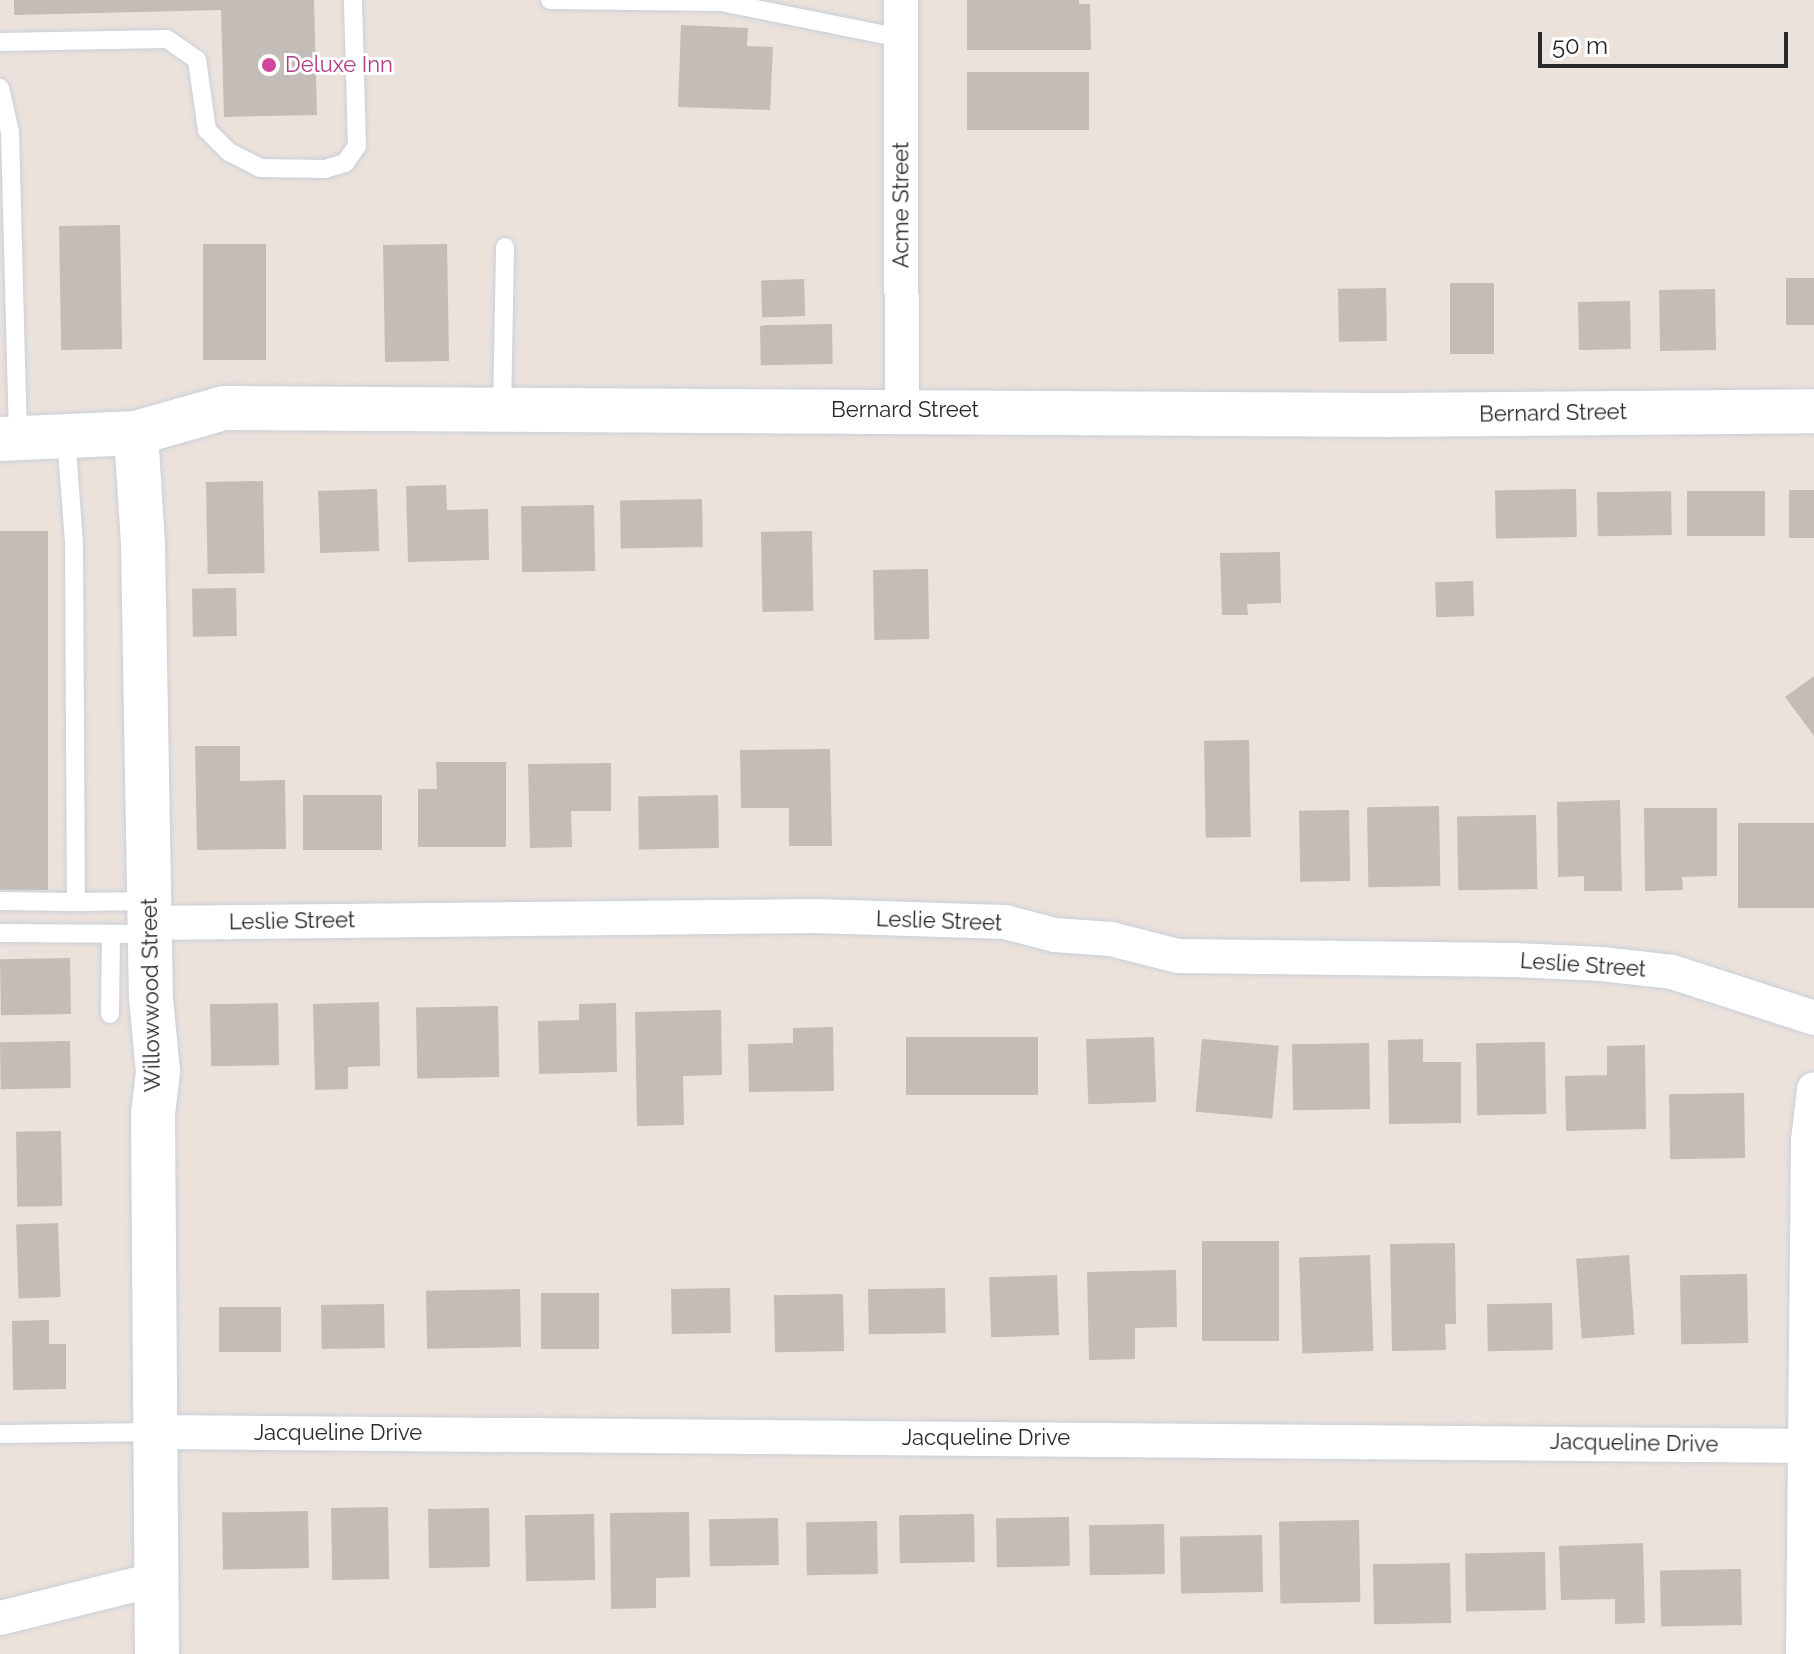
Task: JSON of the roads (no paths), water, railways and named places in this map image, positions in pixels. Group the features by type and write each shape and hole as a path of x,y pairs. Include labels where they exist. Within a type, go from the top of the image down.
{"street":[{"name":"Acme Street","path":"901,0 902,410"},
{"name":"Bernard Street","path":"9,438 136,433 224,408 1391,415 1814,411"},
{"name":"Willowwood Street","path":"136,433 143,545 140,923 158,1072 153,1114 157,1654"},
{"name":"Leslie Street","path":"140,923 816,916 1005,922 1055,935 1111,939 1178,956 1515,960 1602,964 1672,972 1814,1018"},
{"path":"1803,1654 1810,1446 1808,1141 1814,1089"},
{"name":"Jacqueline Drive","path":"157,1432 1810,1446"},
{"path":"0,1618 158,1579"}],"lane":[{"path":"0,42 167,39 197,60 207,130 229,152 260,168 325,169 345,163 357,146 353,0"},
{"path":"550,0 706,1 901,38"},
{"path":"0,88 10,132 9,438"},
{"path":"502,408 505,247"},
{"path":"66,436 74,542 76,902"},
{"path":"0,901 76,902 140,923"},
{"path":"0,933 140,923"},
{"path":"110,1014 140,923"},
{"path":"0,1434 157,1432"}],"place":[{"name":"Deluxe Inn","path":"269,65"}]}
